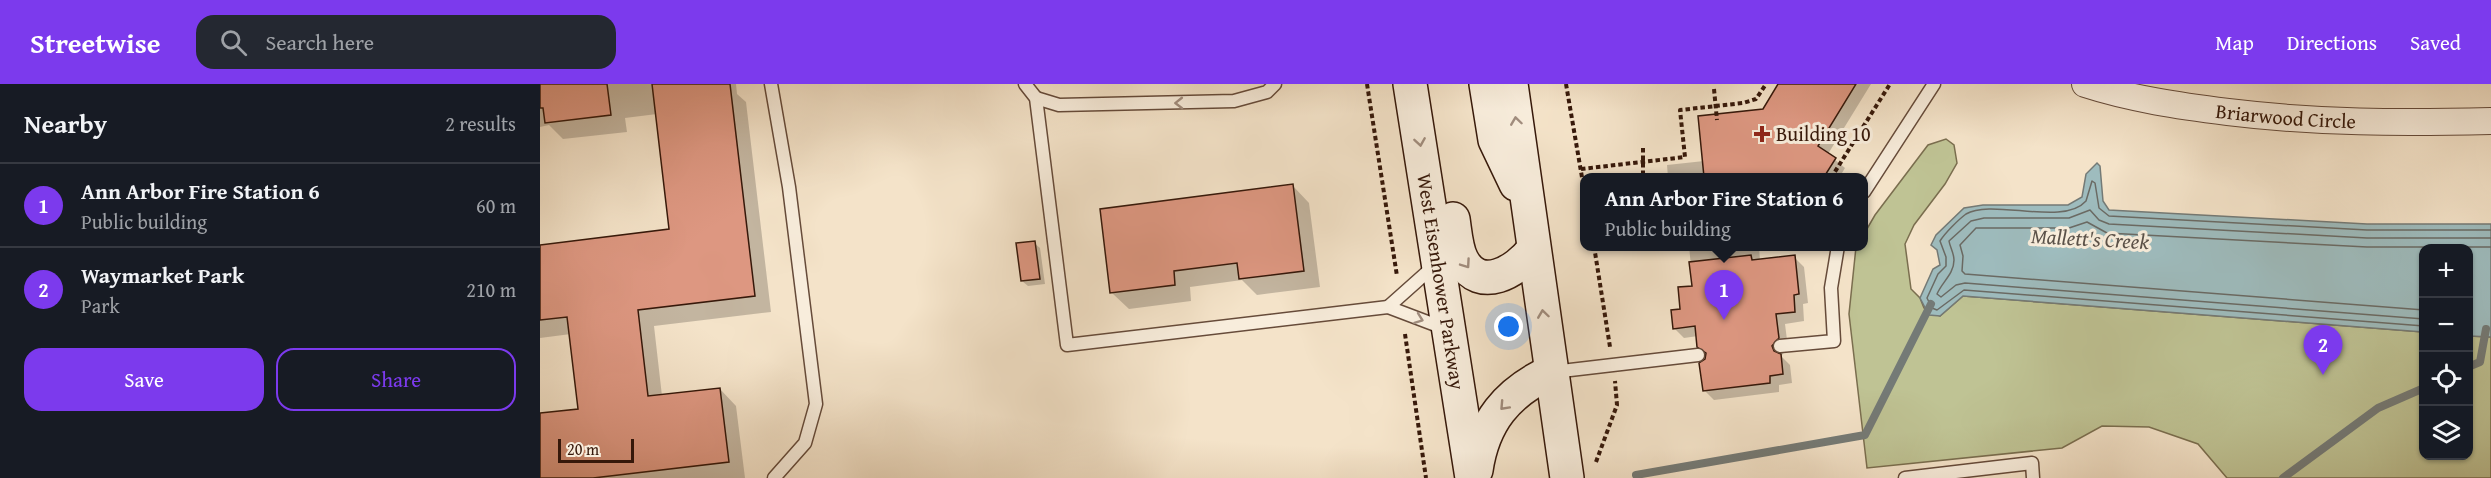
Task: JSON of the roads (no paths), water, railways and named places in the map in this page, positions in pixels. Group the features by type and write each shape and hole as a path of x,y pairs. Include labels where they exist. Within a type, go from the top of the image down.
{"main road":[{"name":"West Eisenhower Parkway","path":"1410,84 1474,478"},
{"path":"1432,84 1461,260 1472,273 1487,278 1512,272 1524,263 1533,250"},
{"path":"1486,84 1495,140 1529,210"},
{"path":"1511,84 1567,478"},
{"path":"1474,478 1480,444 1491,421 1530,382 1551,372"}],"street":[{"name":"Briarwood Circle","path":"2101,87 2193,108 2304,121 2406,123 2491,121"}],"lane":[{"path":"771,84 789,187 816,404 805,443 774,478"},
{"path":"1025,84 1036,98 1067,345 1388,307 1450,331"},
{"path":"1036,98 1059,105 1234,101 1267,92 1275,84"},
{"path":"1868,184 1934,84"},
{"path":"1780,346 1834,341 1831,288 1837,251"},
{"path":"1388,307 1439,262"},
{"path":"1551,372 1698,355"},
{"path":"1905,478 2032,463 2033,478"}],"water":[{"path":"2097,163 2100,166 2103,201 2109,210 2367,224 2491,224 2491,337 2473,336 2473,244 2419,244 2419,332 1963,296 1940,316 1929,315 1920,298 1933,269 1940,265 1937,250 1931,245 1936,235 1964,208 1983,205 2068,205 2082,197 2086,174"}],"waterway":[{"name":"Mallett's Creek","path":"1636,475 1865,435 1931,304"},
{"path":"2473,365 2480,362 2486,329"},
{"path":"2283,478 2378,408 2419,390"}],"place":[{"name":"Building 10","path":"1762,134"},
{"name":"Ann Arbor Fire Station 6","path":"1724,320"},
{"name":"Waymarket Park","path":"2323,375"}]}
